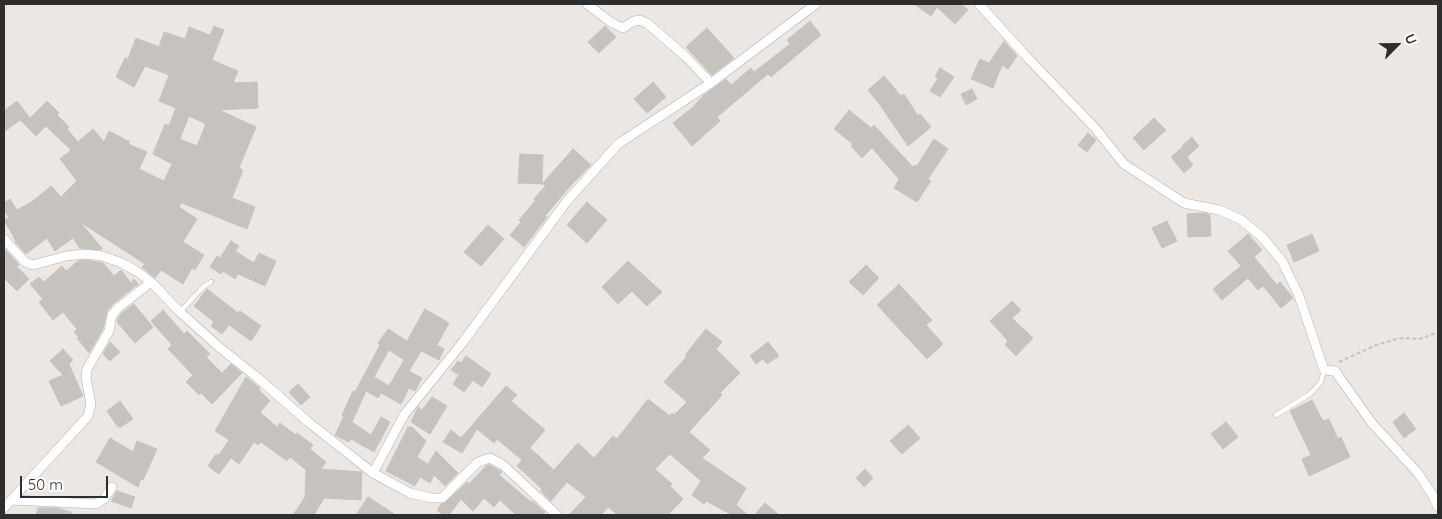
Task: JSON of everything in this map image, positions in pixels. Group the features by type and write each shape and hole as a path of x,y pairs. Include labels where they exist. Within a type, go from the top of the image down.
{"street":[{"path":"587,4 612,23 623,28 634,21 640,20 648,24 684,55 711,82"},
{"path":"373,473 404,414 463,342 567,201 618,144 711,82 816,4"},
{"path":"979,4 1095,128 1124,164 1184,203 1219,210 1240,219 1262,237 1282,261 1300,296 1324,370 1336,370 1371,422 1417,472 1432,494 1438,507"},
{"path":"4,239 25,262 34,265 66,256 85,254 102,256 122,263 151,282 180,312 307,421 373,473 410,492 430,498 442,498 478,462 490,458 503,465 557,515"},
{"path":"4,508 88,416 92,404 86,378 88,369 109,331 112,314 151,282"},
{"path":"12,500 96,504 104,499 112,487"}],"lane":[{"path":"180,312 203,287 211,282"},
{"path":"1276,415 1310,394 1321,382 1324,370"}],"path":[{"path":"1324,370 1376,345 1400,338 1420,339 1438,332"}],"building":[{"path":"914,4 961,4 968,10 955,24 937,7 931,16"},
{"path":"810,21 821,35 771,77 768,74 717,117 720,121 692,146 673,123 692,108 704,95 726,79 731,85 751,68 754,72 790,44 787,40"},
{"path":"214,26 224,30 212,60 238,71 233,83 257,82 258,108 219,110 256,127 239,168 243,170 232,198 255,207 247,229 182,203 179,207 197,219 183,242 204,255 195,270 192,268 183,284 161,270 155,278 142,267 145,264 80,222 102,248 101,250 80,248 73,238 55,251 47,238 26,254 15,242 4,220 9,218 4,210 4,203 10,199 17,210 33,201 51,186 61,197 77,181 60,159 71,150 46,126 36,136 20,120 4,132 4,111 17,101 30,118 47,101 59,113 57,115 69,127 67,129 78,142 93,129 104,142 109,131 130,142 128,144 147,152 139,169 164,181 172,164 153,154 165,124 169,126 176,108 159,101 169,75 145,66 134,87 116,77 125,58 128,59 136,38 159,47 164,32 185,39 189,27 210,35","holes":["189,116 206,124 197,146 180,139"]},
{"path":"605,26 616,37 599,53 588,42"},
{"path":"707,28 734,58 712,75 686,47"},
{"path":"1004,41 1017,56 1008,69 1002,65 993,88 971,79 980,59 989,63"},
{"path":"940,68 954,77 940,97 930,91 938,78 935,76"},
{"path":"884,76 901,96 904,94 918,116 920,114 931,127 908,146 868,90"},
{"path":"653,82 666,97 647,113 634,99"},
{"path":"972,89 977,99 966,105 961,94"},
{"path":"849,110 871,128 874,125 913,167 917,166 934,139 948,149 928,179 931,181 917,202 894,188 899,179 872,148 862,158 851,146 853,144 834,129"},
{"path":"1154,118 1166,130 1144,150 1133,138"},
{"path":"1088,133 1096,140 1087,152 1078,145"},
{"path":"1192,137 1199,146 1187,157 1193,165 1184,173 1171,157"},
{"path":"573,149 591,165 545,216 547,217 524,247 510,235 521,222 519,220 535,201 534,199 546,185 542,184"},
{"path":"520,154 543,155 542,184 518,183"},
{"path":"587,202 607,220 587,243 567,225"},
{"path":"1204,213 1210,215 1211,236 1188,237 1187,214"},
{"path":"1167,221 1177,241 1162,248 1152,228"},
{"path":"488,225 504,239 481,266 464,252"},
{"path":"1248,234 1262,250 1254,257 1277,285 1280,282 1293,298 1281,308 1263,286 1258,290 1248,278 1222,300 1213,289 1241,266 1228,251"},
{"path":"1312,234 1319,251 1294,262 1287,245"},
{"path":"231,241 239,246 235,251 254,263 259,253 276,261 265,286 238,274 235,279 223,271 221,274 210,267 217,256 220,258"},
{"path":"6,250 19,265 17,267 29,279 17,291 4,278 4,253"},
{"path":"85,260 103,263 114,276 121,270 131,283 134,279 138,284 107,311 103,329 89,353 74,332 77,329 63,312 53,320 39,302 43,299 30,284 39,277 44,282 62,266 66,271 78,261"},
{"path":"628,261 662,292 647,306 632,291 618,304 602,287"},
{"path":"866,265 879,278 863,295 849,282"},
{"path":"899,284 932,320 926,325 943,344 927,359 877,305"},
{"path":"207,289 238,313 240,311 261,326 251,341 229,325 222,334 211,326 214,322 194,306"},
{"path":"1012,301 1021,310 1012,318 1033,338 1016,356 1005,345 1008,341 990,321"},
{"path":"134,304 153,327 135,343 117,322 122,313"},
{"path":"425,309 449,323 437,345 444,349 439,360 421,351 409,371 422,378 415,391 409,388 401,404 381,393 378,398 366,391 352,422 371,435 381,417 390,422 374,452 351,439 349,442 335,435 353,391 355,392 380,345 378,343 388,329 407,341","holes":["389,350 404,360 389,386 374,377"]},
{"path":"163,310 184,334 187,331 210,354 206,357 222,373 231,364 242,373 212,404 201,393 199,395 186,382 193,375 168,349 172,345 151,321"},
{"path":"706,329 722,342 716,349 740,373 720,393 722,395 689,432 710,450 702,458 746,488 736,505 748,515 732,515 706,501 704,504 692,495 701,481 670,454 655,469 672,484 670,486 683,499 668,515 618,515 608,507 601,515 569,515 586,497 567,482 551,501 541,491 542,489 517,466 522,460 497,439 494,443 477,429 462,453 443,442 451,430 461,438 506,386 517,395 511,401 545,430 530,448 554,470 578,443 594,458 613,436 617,439 648,399 670,416 672,413 674,415 687,402 664,382 687,356 685,355"},
{"path":"110,342 120,352 110,361 103,354"},
{"path":"768,342 779,356 767,364 763,359 756,364 750,356"},
{"path":"63,349 73,360 69,364 83,396 61,406 49,381 63,375 50,361"},
{"path":"466,356 491,374 482,387 473,380 464,392 453,384 459,375 451,370 458,361 461,363"},
{"path":"246,377 260,388 259,390 270,401 260,412 277,427 280,423 313,445 310,449 326,462 321,469 362,472 361,500 324,498 314,515 293,515 305,497 306,470 290,457 287,461 261,442 258,445 254,442 239,464 231,458 219,474 208,466 229,440 215,431"},
{"path":"298,384 310,397 301,405 289,392"},
{"path":"432,397 447,406 430,434 411,422 418,407 422,410"},
{"path":"1312,400 1323,421 1329,419 1338,439 1341,437 1350,457 1309,476 1302,459 1311,455 1290,411"},
{"path":"120,401 133,419 118,427 107,411"},
{"path":"1404,413 1416,429 1404,438 1393,422"},
{"path":"1226,422 1238,437 1223,449 1211,434"},
{"path":"908,425 920,438 902,454 890,441"},
{"path":"408,427 412,427 426,441 417,457 428,464 436,451 458,473 445,486 434,475 430,483 420,477 415,486 386,471"},
{"path":"110,438 133,452 137,441 157,449 138,487 96,462"},
{"path":"489,465 502,472 499,475 545,512 543,515 516,515 500,500 494,507 484,498 473,511 461,499 449,515 443,515 437,510 441,504 446,502 467,482 469,484"},
{"path":"865,469 873,478 864,487 856,478"},
{"path":"117,491 135,497 131,508 111,501"},
{"path":"368,497 396,515 356,515"},
{"path":"765,503 779,515 754,515"},
{"path":"38,508 57,508 71,512 71,515 36,515"}]}
